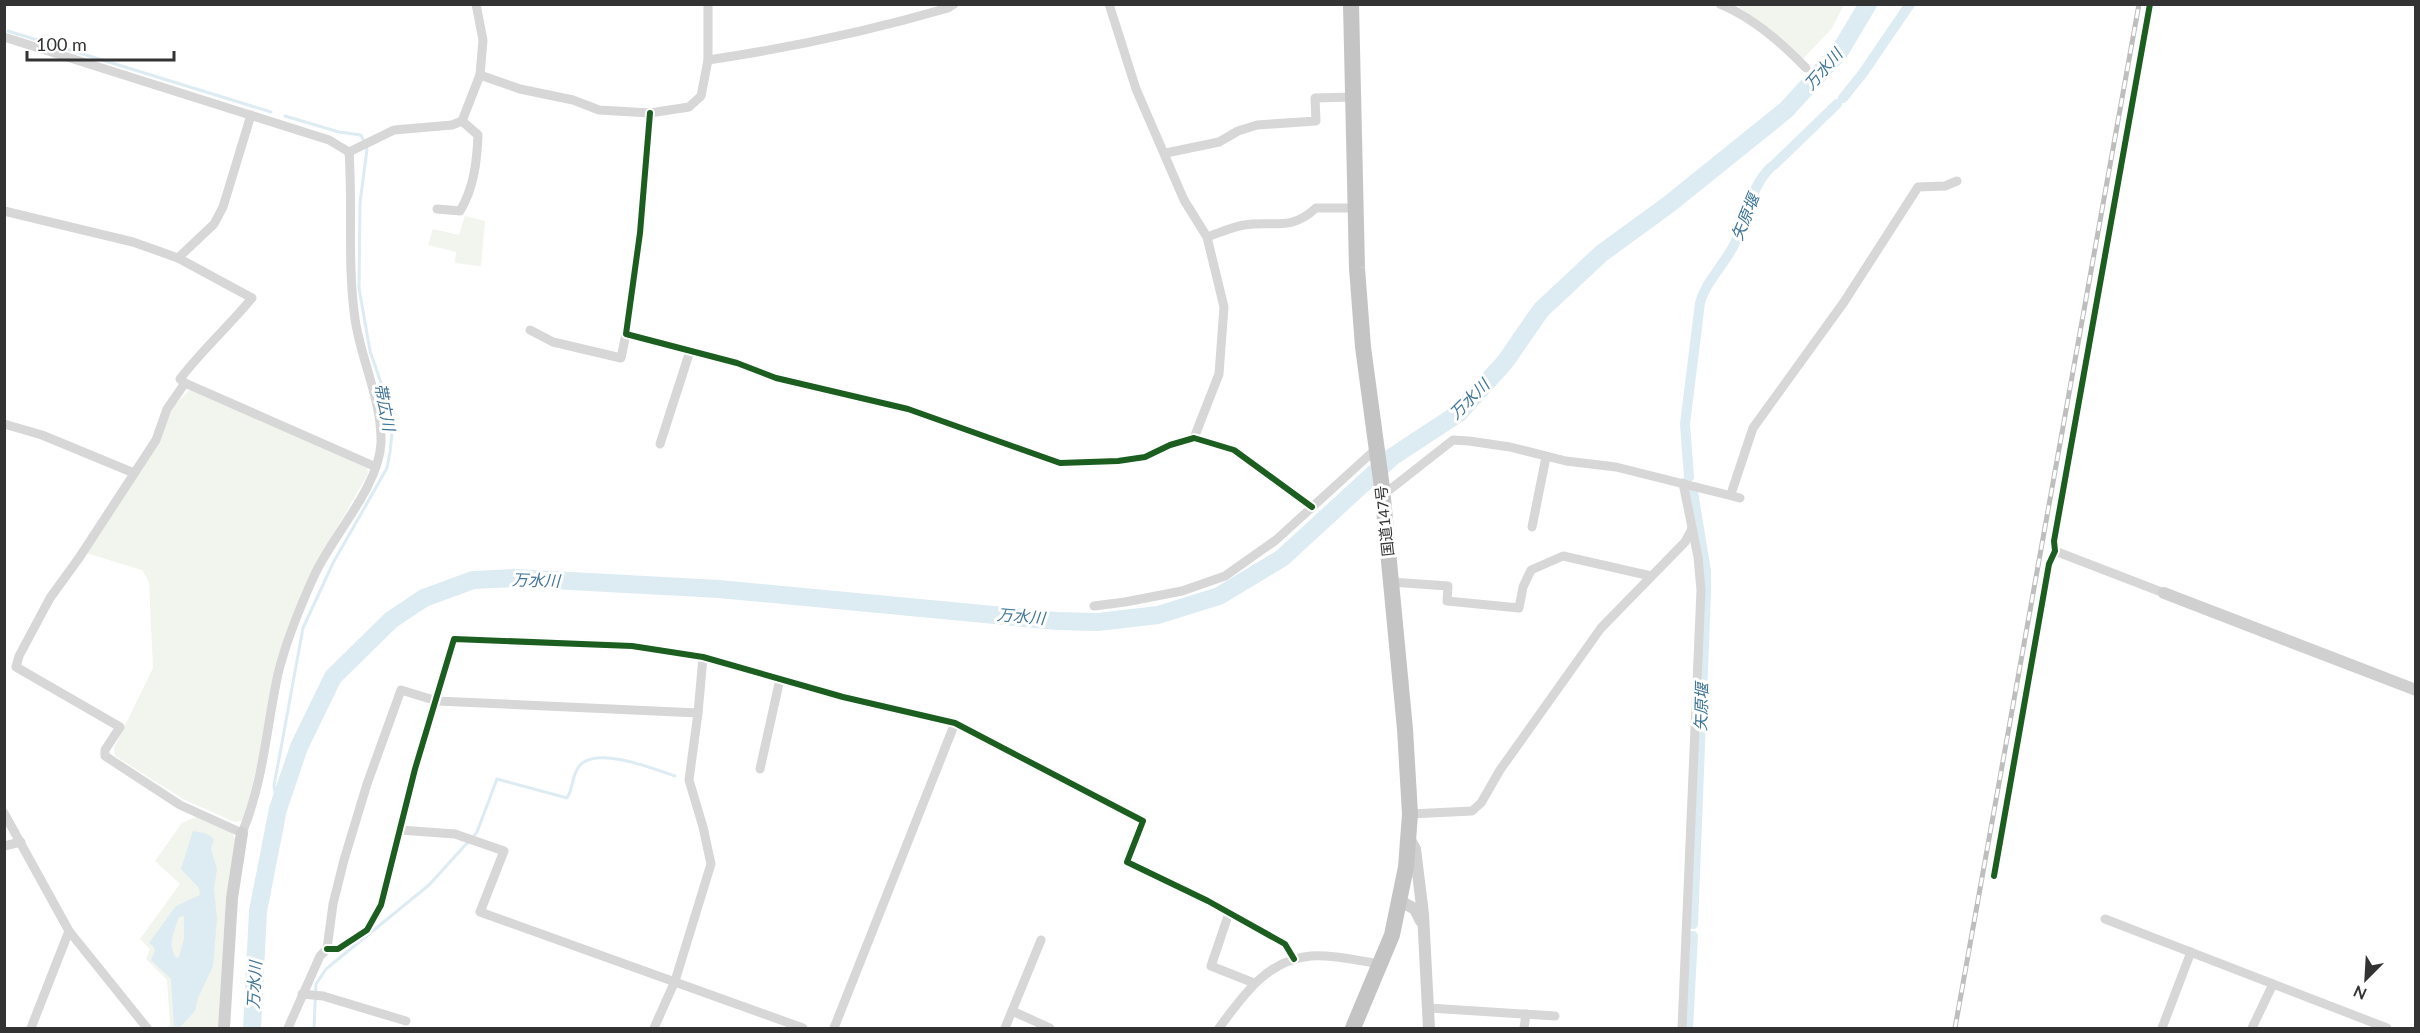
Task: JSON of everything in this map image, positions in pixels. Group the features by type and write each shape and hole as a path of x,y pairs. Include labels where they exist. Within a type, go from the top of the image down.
{"highway":[{"name":"国道147号","path":"1351,4 1354,208 1363,346 1383,492 1405,729 1410,814 1410,840 1392,935 1353,1029"}],"street":[{"path":"349,152 394,130 452,125 462,121 480,75 483,40 476,4"},
{"path":"480,75 520,89 573,100 599,110 650,113 689,107 701,96 708,60 708,4"},
{"path":"708,60 755,54 879,28 948,8 954,4"},
{"path":"1109,4 1136,89 1166,153 1184,200 1207,237 1224,307 1219,374 1194,438"},
{"path":"1720,4 1735,7 1806,68"},
{"path":"1994,876 2049,564 2055,551 2054,541 2150,4"},
{"path":"4,38 329,140 349,152"},
{"path":"1166,153 1219,142 1238,130 1257,125 1316,121 1315,98 1352,97"},
{"path":"530,330 552,342 621,358 640,233 650,113"},
{"path":"178,258 214,224 223,207 251,115"},
{"path":"437,208 460,211 467,200 477,162 478,135 462,121"},
{"path":"224,1029 232,898 242,833 254,804 279,671 314,574 361,498 376,467 381,444 378,413 357,334 350,280 352,197 349,152"},
{"path":"1383,492 1453,440 1510,447 1566,461 1617,467 1736,496 1753,428 1838,312 1918,187 1945,186 1957,182"},
{"path":"1207,237 1244,225 1292,223 1304,219 1316,208 1354,208"},
{"path":"4,210 133,242 178,258 252,298 227,329 201,352 180,379 376,467"},
{"path":"626,334 737,363 776,378 908,409 1060,463 1118,461 1144,457 1170,445 1194,438 1234,450 1312,507"},
{"path":"660,444 690,351"},
{"path":"185,383 167,409 156,440 50,598 19,656 16,667 120,727 105,750 105,756 180,806 242,833"},
{"path":"4,424 42,435 134,473"},
{"path":"1094,606 1182,591 1225,576 1276,540 1377,451"},
{"path":"1532,527 1546,457"},
{"path":"1682,1029 1701,590 1698,557 1683,483"},
{"path":"1410,814 1472,811 1481,803 1500,770 1601,628 1685,542 1692,530"},
{"path":"2055,551 2415,690"},
{"path":"1391,582 1448,586 1447,601 1519,608 1523,587 1531,570 1563,556 1651,576"},
{"path":"327,949 338,950 367,930 381,905 415,769 454,639 632,645 703,657 843,697 955,723 1143,821 1127,862 1285,944 1294,959"},
{"path":"654,1029 675,981 711,864 689,780 703,657"},
{"path":"760,769 780,679"},
{"path":"288,1029 320,956 327,949 333,904 344,860 367,784 401,690 437,701 698,713"},
{"path":"834,1029 955,723"},
{"path":"4,813 69,931 147,1029"},
{"path":"399,830 464,836 504,851 480,912 803,1029"},
{"path":"1410,840 1415,849 1423,914 1430,1029"},
{"path":"4,846 21,842"},
{"path":"1400,901 1415,909 1422,922"},
{"path":"1229,913 1211,966 1254,983"},
{"path":"2105,919 2387,1029"},
{"path":"31,1029 69,931"},
{"path":"1005,1029 1041,940"},
{"path":"2162,1029 2191,952"},
{"path":"1219,1029 1254,983 1268,970 1294,959 1312,956 1381,964"},
{"path":"2252,1029 2273,984"},
{"path":"305,994 406,1021"},
{"path":"1429,1008 1555,1016"},
{"path":"1012,1011 1050,1029"},
{"path":"1524,1029 1526,1014"}],"shaded area":[{"path":"1741,4 1844,5 1832,28 1803,59 1739,7"},
{"path":"465,216 485,221 481,266 455,263 456,252 428,245 433,229 459,235"},
{"path":"191,389 367,467 368,474 311,573 293,615 244,820 235,822 185,800 115,756 114,748 153,668 149,582 142,570 86,553 159,442 173,406"},
{"path":"196,817 232,833 236,840 226,897 218,1028 167,1028 170,1025 167,980 146,959 150,949 140,939 180,884 155,861 182,823"},
{"path":"193,831 205,833 214,839 211,849 217,869 214,889 217,919 213,966 198,998 195,1011 180,1027 174,1026 171,979 151,960 155,951 149,943 176,906 200,895 199,888 181,869","holes":["184,916 184,939 179,957 176,958 173,953 172,937 179,917"]}],"waterway":[{"name":"万水川","path":"252,1028 258,911 278,809 299,747 333,677 391,620 424,598 473,580 516,578 719,589 1057,621 1098,622 1158,615 1219,596 1282,558 1392,457 1459,413 1505,362 1541,310 1602,253 1668,205 1786,110 1840,51 1868,4"},
{"name":"矢原堰","path":"1843,98 1910,4"},
{"name":"帯広川","path":"8,31 271,112"},
{"name":"矢原堰","path":"1774,165 1837,104"},
{"name":"帯広川","path":"278,809 274,786 303,628 333,563 387,468 392,433 387,400 370,351 359,288 360,203 367,149 361,135 339,132 285,116"},
{"name":"矢原堰","path":"1689,477 1685,424 1700,303 1707,287 1735,243 1758,184 1771,167"},
{"name":"矢原堰","path":"1693,492 1706,571 1693,924"},
{"path":"473,837 497,779 567,798 578,768 590,759 614,758 675,776"},
{"path":"314,1028 316,984 326,969 429,885 468,842"},
{"name":"矢原堰","path":"1688,1028 1693,936"}],"railway":[{"path":"1955,1028 2139,4"}],"cycle path":[{"path":"1994,876 2049,564 2055,551 2054,541 2150,4"},
{"path":"650,113 640,233 626,334 737,363 776,378 908,409 1060,463 1118,461 1145,457 1170,445 1194,438 1234,450 1312,507"},
{"path":"327,949 338,949 367,930 381,905 415,769 454,639 632,646 703,657 843,697 955,723 1143,821 1127,862 1208,901 1285,944 1294,959"}]}
